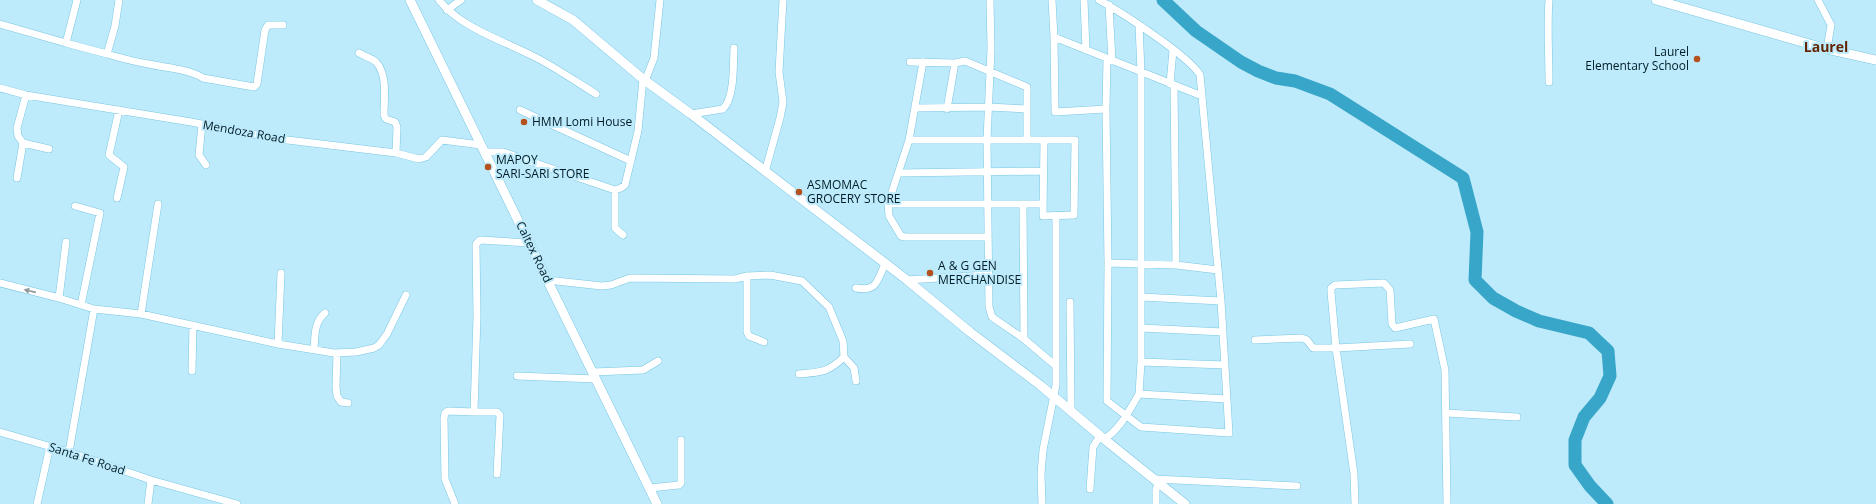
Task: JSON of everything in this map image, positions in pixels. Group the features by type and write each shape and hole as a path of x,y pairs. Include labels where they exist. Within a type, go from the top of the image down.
{"street":[{"path":"66,43 76,0"},
{"path":"107,54 115,26 119,0"},
{"name":"Caltex Road","path":"410,0 657,504"},
{"path":"439,0 447,10 461,20 535,56 596,94"},
{"path":"447,10 461,0"},
{"path":"537,0 573,20 644,80 691,114 907,280 970,332 1055,397 1185,504"},
{"path":"483,148 503,152 616,190 621,188 625,184 638,131 644,80 654,58 660,0"},
{"path":"765,172 783,102 779,72 784,0"},
{"path":"990,0 990,72 987,140 987,275 989,307 992,317 1024,339 1056,366"},
{"path":"1052,0 1055,112 1106,109"},
{"path":"1084,0 1086,50"},
{"path":"1099,0 1109,5 1139,25 1173,50 1196,68 1200,75 1221,301 1229,433 1141,427 1107,401 1108,263 1106,109 1109,60 1109,5"},
{"path":"1548,0 1547,46 1549,60 1549,82"},
{"path":"1656,0 1827,49 1876,60"},
{"path":"1818,0 1831,25 1827,49"},
{"path":"0,24 107,54 148,64 170,67 203,78 254,87 257,84 265,30 268,25 283,25"},
{"path":"1090,489 1093,447 1102,437 1112,434 1139,394 1142,362 1140,264 1141,72 1139,25"},
{"path":"1054,37 1202,96"},
{"path":"691,114 723,109 729,102 734,48"},
{"path":"1173,50 1172,84 1176,265"},
{"path":"359,53 375,62 381,71 384,83 384,115 386,119 395,122 397,127 396,153"},
{"path":"910,62 955,63 965,61 1027,87 1027,140"},
{"path":"923,62 909,140 888,204 889,216 901,236 988,237"},
{"path":"947,109 955,63"},
{"name":"Mendoza Road","path":"0,88 26,95 202,124 279,139 396,153 423,160 442,140 483,148"},
{"path":"26,95 17,128 18,136 23,143 49,149"},
{"path":"915,108 947,109 988,107 1027,109"},
{"path":"117,198 124,167 109,155 119,110"},
{"path":"520,110 631,161"},
{"path":"202,124 199,155 206,165"},
{"path":"909,140 987,140 1027,140 1044,140 1075,140 1074,215 1043,216 1044,140"},
{"path":"17,178 23,143"},
{"path":"899,173 988,173 1044,171"},
{"path":"616,190 615,228 623,235"},
{"path":"141,314 158,204"},
{"path":"888,204 1043,204"},
{"path":"1023,204 1024,339"},
{"path":"75,206 100,213 81,305"},
{"path":"1042,504 1041,474 1043,450 1055,397 1056,215"},
{"path":"474,412 477,316 476,244 480,240 530,243"},
{"path":"59,298 66,242"},
{"path":"1108,263 1176,265 1218,270"},
{"path":"856,288 866,290 872,288 878,280 885,264"},
{"path":"278,344 281,274"},
{"path":"547,280 602,286 611,285 630,278 735,279 747,276 770,275 802,281 829,307 843,341 844,357 854,368 856,380"},
{"path":"907,280 987,275"},
{"path":"747,276 747,332 749,336 764,342"},
{"path":"1355,504 1354,474 1336,348 1331,288 1335,285 1384,283 1390,290 1392,324 1395,328 1432,319 1436,322 1445,370 1447,504"},
{"path":"0,284 59,298 94,309 141,314 278,344 337,353 356,352 374,348 379,345 387,334 406,295"},
{"path":"1141,297 1221,301"},
{"path":"1070,302 1071,411"},
{"path":"69,452 94,309"},
{"path":"314,350 316,324 319,318 325,313"},
{"path":"192,371 193,325"},
{"path":"1141,328 1223,332"},
{"path":"1255,340 1302,338 1307,340 1312,348 1410,344"},
{"path":"337,353 337,396 341,402 348,403"},
{"path":"799,374 829,370 844,357"},
{"path":"518,376 594,376 643,370 658,361"},
{"path":"1142,362 1225,365"},
{"path":"1139,394 1227,399"},
{"path":"455,504 445,479 445,413 448,411 497,412 500,415 497,474"},
{"path":"1446,413 1517,417"},
{"name":"Santa Fe Road","path":"0,432 69,452 215,501 237,504"},
{"path":"650,488 678,485 681,483 681,440"},
{"path":"37,504 50,446"},
{"path":"148,504 151,480"},
{"path":"1157,481 1297,486"},
{"path":"1156,504 1157,481"}],"waterway":[{"path":"1163,0 1196,31 1241,62 1276,78 1295,81 1330,94 1463,178 1477,232 1475,280 1493,298 1516,311 1539,321 1589,333 1608,351 1610,376 1600,398 1584,417 1575,440 1575,465 1590,486 1607,504"}],"place":[{"name":"Laurel Elementary School","path":"1697,59"},
{"name":"HMM Lomi House","path":"524,122"},
{"name":"MAPOY SARI-SARI STORE","path":"488,167"},
{"name":"ASMOMAC GROCERY STORE","path":"799,192"},
{"name":"A & G GEN MERCHANDISE","path":"930,273"}],"district":[{"name":"Laurel","path":"1826,47"}]}
